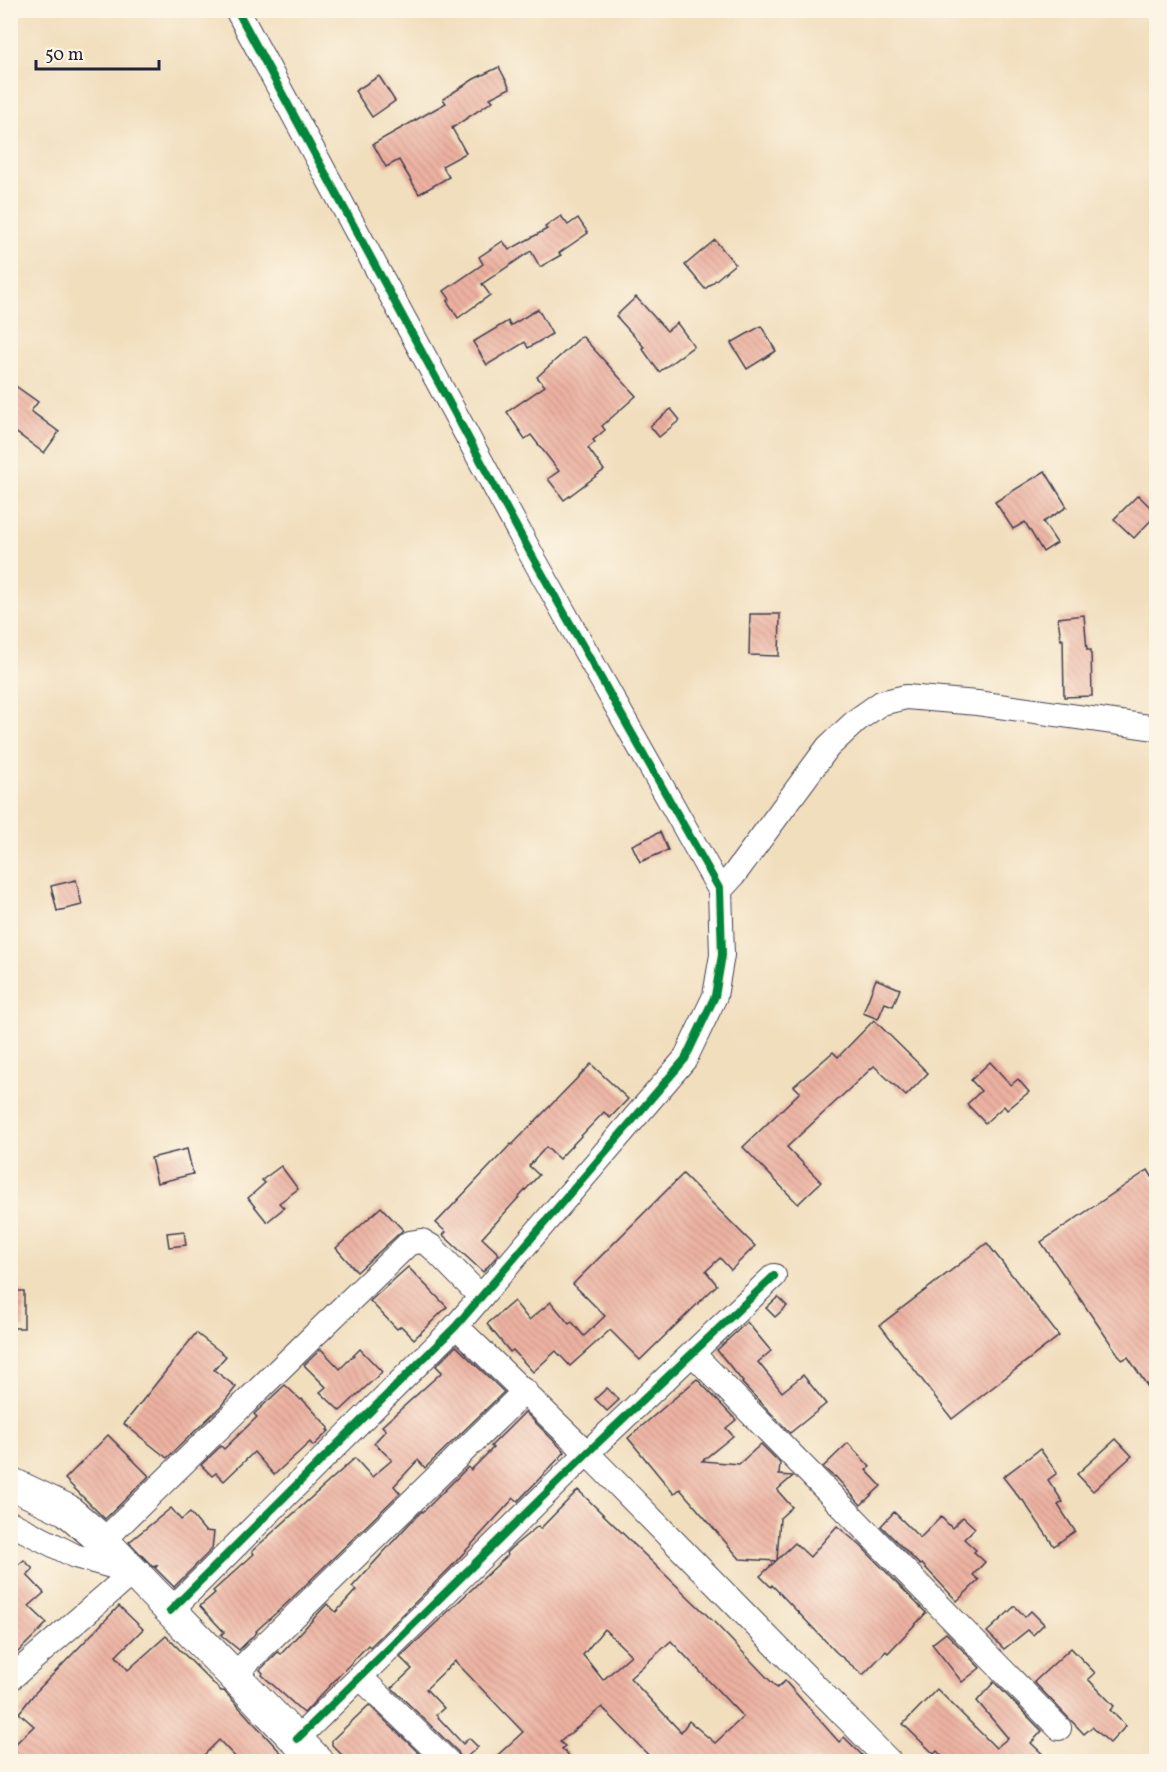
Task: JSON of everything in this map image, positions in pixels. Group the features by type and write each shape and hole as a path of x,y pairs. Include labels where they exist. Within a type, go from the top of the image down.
{"main road":[{"path":"22,1488 67,1510 103,1541 309,1755"}],"street":[{"path":"170,1611 456,1326 685,1059 716,996 722,955 720,890 531,554 237,10"},
{"path":"720,890 733,876 828,747 857,720 881,703 906,697 977,703 1156,728"},
{"path":"103,1541 409,1243 422,1241 432,1247 481,1297"},
{"path":"309,1755 360,1677 587,1453 774,1276"},
{"path":"456,1326 587,1453 890,1761"},
{"path":"693,1354 1059,1728"},
{"path":"234,1675 525,1391"},
{"path":"10,1517 22,1488"},
{"path":"10,1523 75,1556 133,1572"},
{"path":"10,1679 133,1572"},
{"path":"360,1677 448,1761"}],"building":[{"path":"499,67 510,88 490,98 493,101 452,128 466,153 442,166 449,177 419,194 399,160 386,167 373,144 446,103 443,99 474,79"},
{"path":"379,76 395,101 372,117 355,91"},
{"path":"561,216 568,225 578,218 588,233 559,253 561,255 540,267 531,251 482,284 490,295 458,318 447,301 450,299 444,291 483,264 479,257 503,241 509,250 547,229 545,227"},
{"path":"715,240 735,264 705,289 685,265"},
{"path":"636,297 667,331 677,323 694,346 659,372 642,348 644,347 616,316"},
{"path":"538,309 552,334 528,348 525,342 487,365 473,342 508,321 510,326"},
{"path":"761,326 776,351 747,369 731,343"},
{"path":"582,336 636,396 602,426 605,430 593,440 595,442 588,448 604,470 564,500 548,479 559,471 531,435 525,439 507,412 545,386 537,377"},
{"path":"10,382 38,402 31,411 59,432 44,453 10,428"},
{"path":"671,409 680,420 659,437 650,426"},
{"path":"1045,471 1067,507 1043,522 1057,543 1043,552 1025,522 1013,529 995,502"},
{"path":"1138,495 1156,515 1134,538 1114,519"},
{"path":"750,614 780,614 779,656 749,655"},
{"path":"1084,615 1087,650 1091,650 1092,696 1064,697 1063,639 1061,640 1058,618"},
{"path":"660,832 668,850 640,862 632,845"},
{"path":"76,880 82,905 57,911 51,886"},
{"path":"876,979 900,989 893,1006 885,1003 878,1019 863,1013"},
{"path":"874,1020 928,1073 906,1096 874,1066 787,1147 821,1182 798,1204 743,1147 800,1092 794,1086 833,1052 838,1057"},
{"path":"990,1062 1011,1085 1018,1079 1029,1092 1007,1110 1004,1106 985,1123 967,1104 981,1091 971,1080"},
{"path":"591,1064 628,1099 610,1118 604,1112 559,1159 546,1147 529,1166 539,1175 482,1238 499,1254 483,1272 443,1235 446,1232 436,1223"},
{"path":"187,1149 193,1174 157,1183 151,1158"},
{"path":"281,1166 298,1189 279,1203 284,1208 267,1222 248,1198 265,1183 262,1180"},
{"path":"1148,1170 1156,1183 1156,1399 1128,1357 1122,1360 1041,1242"},
{"path":"683,1174 755,1246 731,1270 720,1258 706,1271 717,1285 640,1360 610,1330 570,1366 556,1351 533,1372 513,1350 510,1352 487,1324 514,1301 529,1320 551,1302 569,1324 572,1322 584,1336 605,1316 573,1284"},
{"path":"381,1207 403,1230 357,1272 336,1248"},
{"path":"184,1231 186,1245 169,1247 167,1233"},
{"path":"987,1243 1059,1336 952,1419 880,1325"},
{"path":"408,1267 447,1307 414,1339 401,1326 397,1329 370,1301"},
{"path":"10,1291 24,1291 24,1328 10,1328"},
{"path":"778,1297 787,1306 775,1317 766,1308"},
{"path":"747,1322 771,1351 758,1362 782,1392 803,1375 826,1404 790,1433 742,1383 717,1350"},
{"path":"196,1333 226,1356 214,1370 236,1387 221,1406 167,1458 124,1424"},
{"path":"456,1346 504,1392 425,1468 418,1460 394,1486 400,1493 239,1650 221,1635 224,1632 200,1606 254,1554 252,1551 355,1458 372,1477 392,1460 374,1443 386,1430 382,1426 442,1372 436,1366"},
{"path":"321,1349 340,1369 360,1349 382,1372 340,1411 320,1392 326,1387 304,1365"},
{"path":"697,1379 736,1420 726,1428 733,1436 702,1461 739,1464 761,1444 780,1463 779,1475 793,1476 777,1490 792,1507 780,1518 777,1560 795,1543 810,1557 837,1526 861,1546 926,1613 888,1653 886,1651 863,1675 836,1652 772,1585 771,1587 760,1576 776,1561 740,1559 680,1489 674,1494 628,1438"},
{"path":"285,1385 307,1404 329,1428 327,1430 329,1431 313,1446 310,1442 274,1475 254,1452 224,1481 216,1473 212,1476 201,1465 221,1446 224,1449 257,1417 254,1414"},
{"path":"607,1388 619,1400 607,1411 595,1399"},
{"path":"525,1412 565,1452 518,1501 514,1498 450,1568 370,1647 368,1645 304,1713 262,1675 260,1670 278,1652 281,1654 327,1604 336,1612 356,1590 352,1587 409,1524 468,1467 471,1470"},
{"path":"108,1435 149,1476 105,1519 65,1479"},
{"path":"1116,1439 1132,1456 1093,1491 1077,1474"},
{"path":"848,1443 870,1467 866,1470 881,1486 861,1505 835,1476 823,1467"},
{"path":"1040,1449 1057,1473 1048,1480 1063,1502 1058,1505 1075,1531 1054,1546 1022,1499 1003,1477"},
{"path":"578,1490 713,1621 777,1688 785,1681 839,1742 844,1737 862,1755 855,1761 654,1761 602,1707 560,1742 565,1746 562,1749 575,1761 491,1761 523,1732 455,1661 426,1689 444,1708 436,1715 463,1744 469,1738 478,1747 462,1761 458,1752 392,1688 412,1669 400,1657 508,1555 506,1553 511,1548 538,1526 540,1529","holes":["604,1629 631,1655 603,1680 583,1655","671,1641 743,1717 715,1743 689,1721 681,1732 630,1678"]},
{"path":"171,1508 181,1520 190,1513 205,1531 214,1532 212,1549 174,1587 155,1568 158,1565 153,1567 129,1542"},
{"path":"894,1512 920,1538 941,1517 952,1528 963,1517 975,1528 964,1539 985,1562 973,1575 979,1580 957,1601 881,1526"},
{"path":"10,1558 18,1565 24,1560 33,1569 27,1575 44,1593 29,1606 47,1623 10,1660"},
{"path":"119,1606 143,1629 116,1656 128,1670 166,1636 221,1691 224,1691 284,1756 277,1761 239,1761 219,1740 198,1761 10,1761 10,1749 34,1726 19,1713 34,1694"},
{"path":"1015,1606 1025,1617 1031,1611 1044,1624 1033,1635 1028,1630 1004,1649 987,1632"},
{"path":"946,1633 980,1668 962,1682 932,1644"},
{"path":"1071,1648 1095,1673 1088,1679 1114,1706 1110,1710 1126,1726 1110,1743 1092,1727 1084,1734 1034,1682"},
{"path":"994,1682 1042,1731 1031,1743 1050,1761 947,1761 937,1751 934,1754 903,1724 937,1689 996,1748 1008,1738 977,1701"},
{"path":"369,1705 427,1761 348,1761 332,1745 332,1740"}],"cycle path":[{"path":"170,1611 456,1326 685,1059 715,996 722,955 720,890 531,554 237,10"},
{"path":"297,1739 587,1453 774,1276"}]}
